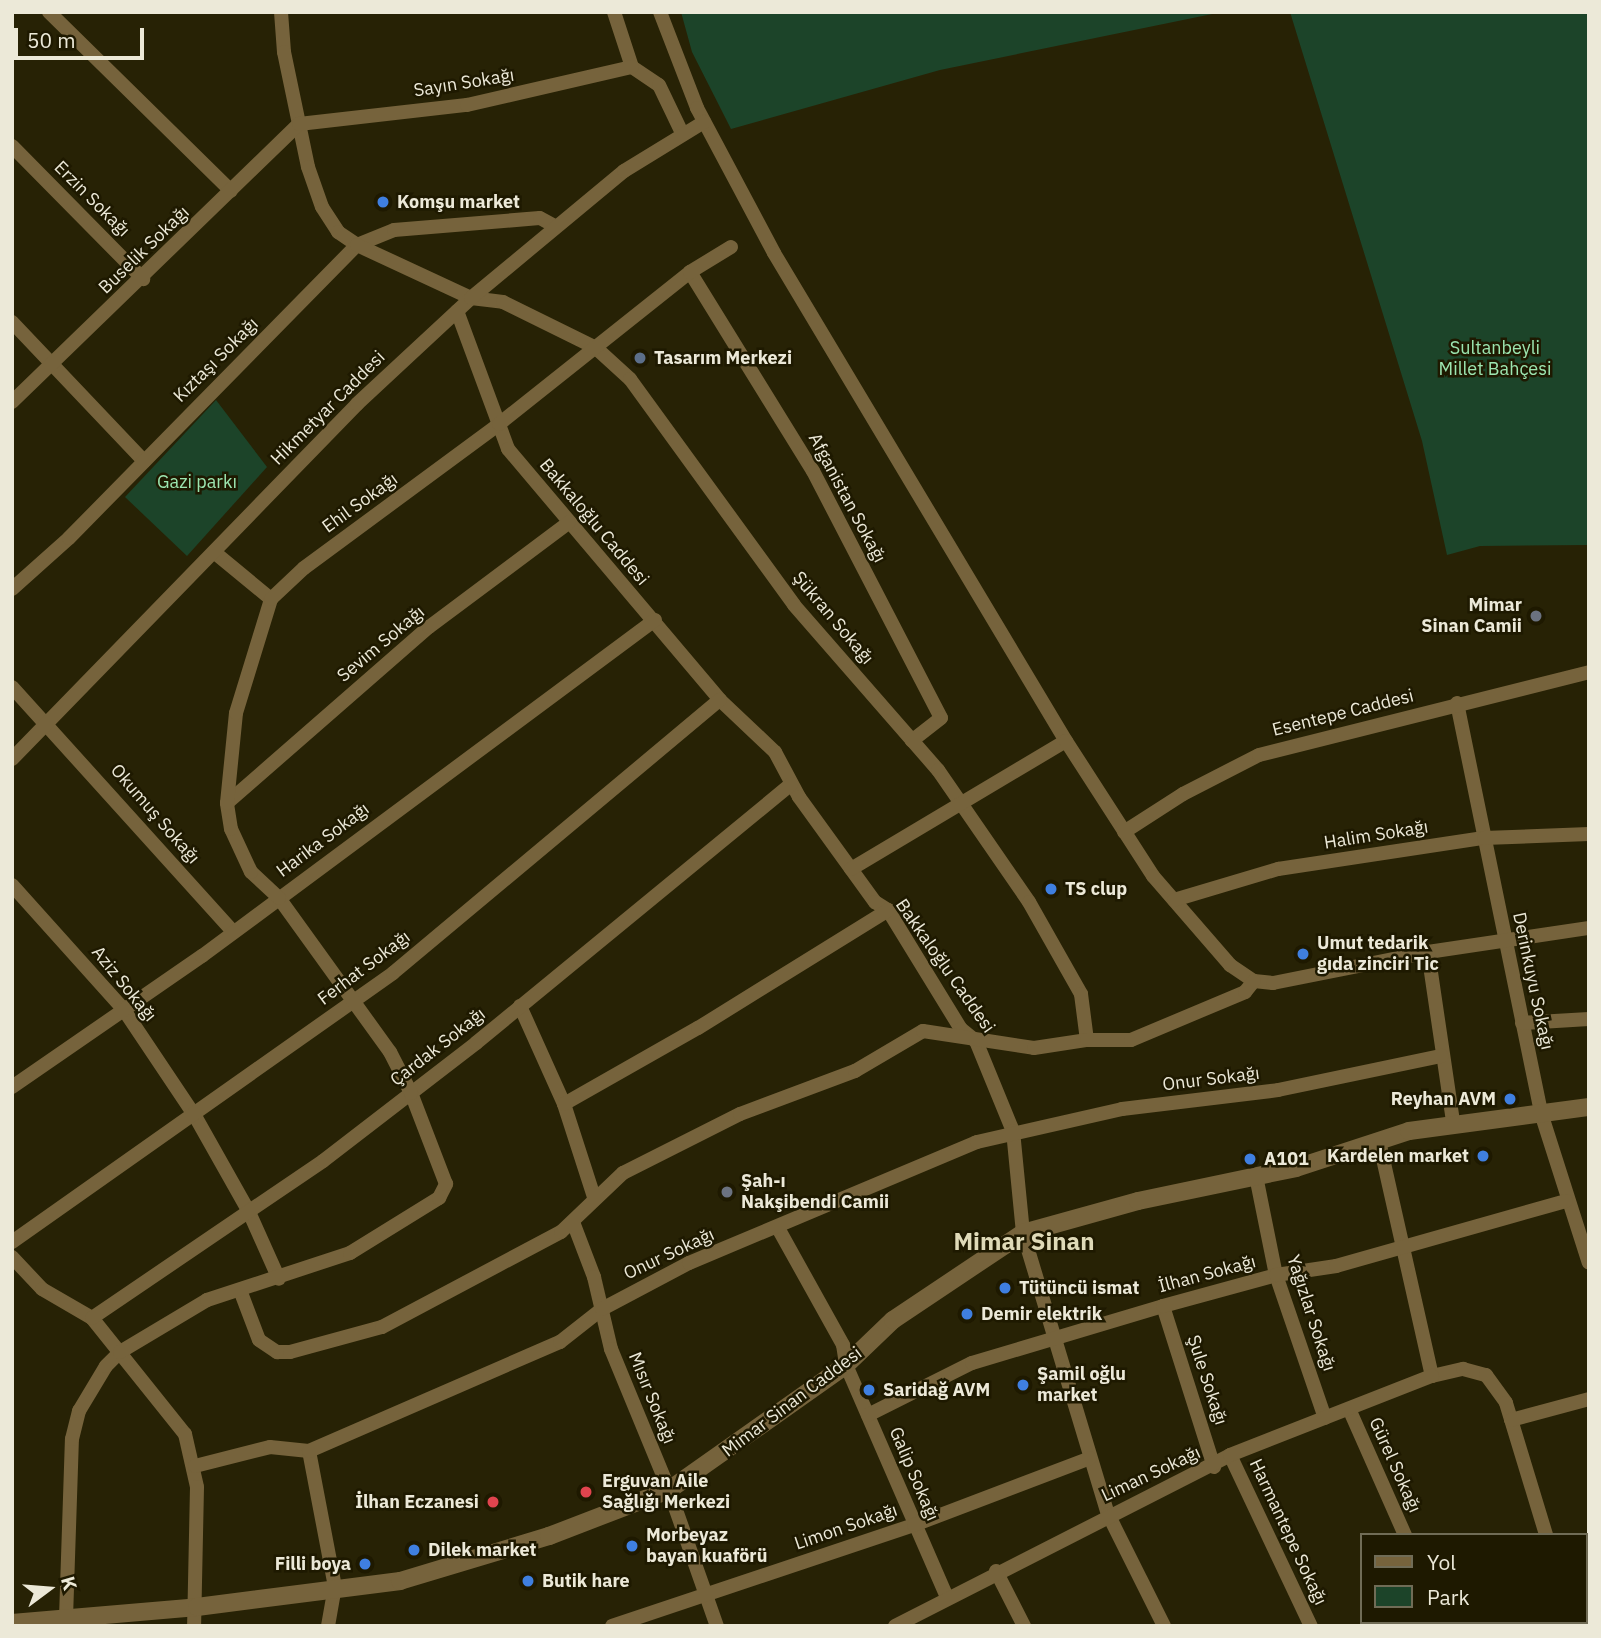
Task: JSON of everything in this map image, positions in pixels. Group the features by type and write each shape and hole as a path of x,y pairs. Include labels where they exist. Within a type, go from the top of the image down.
{"street":[{"path":"49,12 231,191"},
{"path":"281,12 299,124 322,207 338,232 357,246 471,298"},
{"path":"614,12 632,67 659,85 682,132"},
{"path":"660,12 705,122 830,352 1124,832 1174,900 1230,965 1254,981 1273,984 1428,952 1589,928"},
{"name":"Sayın Sokağı","path":"299,124 467,105 632,67"},
{"name":"Hikmetyar Caddesi","path":"12,759 356,404 471,298 624,171 682,132 705,122"},
{"name":"Buselik Sokağı","path":"12,402 143,279 299,124"},
{"name":"Erzin Sokağı","path":"12,146 143,279"},
{"path":"357,246 394,230 540,218 556,227"},
{"name":"Kıztaşı Sokağı","path":"12,589 69,538 357,246"},
{"name":"Ehil Sokağı","path":"279,1279 350,1253 443,1194 445,1174 411,1093 390,1052 279,898 251,872 239,851 227,803 236,713 271,599 304,568 499,424 690,272 731,247"},
{"name":"Afganistan Sokağı","path":"690,272 813,471 941,718 912,741"},
{"name":"Şükran Sokağı","path":"471,298 503,302 596,348 630,379 794,605 912,741 962,806 1029,902 1081,993 1087,1040"},
{"name":"Bakkaloğlu Caddesi","path":"457,311 508,449 720,700 775,752 791,784 851,869 875,902 887,910 961,1029 976,1041 1013,1131 1023,1233 1052,1339 1090,1458 1108,1514 1164,1626"},
{"path":"12,322 144,461"},
{"name":"Sevim Sokağı","path":"227,803 429,627 568,523"},
{"path":"214,552 271,599"},
{"name":"Harika Sokağı","path":"12,1087 233,932 655,620"},
{"name":"Esentepe Caddesi","path":"1124,832 1183,794 1259,755 1457,703 1589,672"},
{"name":"Okumuş Sokağı","path":"12,687 48,722 233,932"},
{"name":"Ferhat Sokağı","path":"12,1242 354,1002 720,700"},
{"name":"Derinkuyu Sokağı","path":"1457,703 1541,1113 1566,1201 1589,1263"},
{"path":"851,869 962,806 1066,741"},
{"name":"Çardak Sokağı","path":"92,1318 249,1212 411,1093 791,784"},
{"name":"Halim Sokağı","path":"1174,900 1278,869 1484,838 1589,834"},
{"name":"Aziz Sokağı","path":"12,885 124,1010 195,1116 249,1212 279,1279"},
{"path":"564,1104 698,1028 887,910"},
{"path":"1428,952 1441,1056 1453,1122"},
{"path":"240,1290 259,1340 277,1352 290,1352 382,1327 573,1222 594,1197 623,1173 717,1126 855,1071 923,1031 1034,1048 1087,1040 1131,1040 1245,992 1254,981"},
{"path":"520,1006 564,1104 594,1197"},
{"path":"1522,1023 1589,1018"},
{"name":"Onur Sokağı","path":"309,1451 560,1342 602,1309 689,1263 778,1228 976,1142 1013,1131 1122,1109 1278,1090 1441,1056"},
{"name":"Mimar Sinan Caddesi","path":"23,1623 197,1607 335,1587 400,1581 549,1536 669,1490 846,1365 893,1320 1023,1233 1138,1200 1256,1176 1453,1122 1589,1107"},
{"path":"1378,1141 1432,1376"},
{"name":"Yağızlar Sokağı","path":"1256,1176 1276,1275 1325,1418"},
{"name":"İlhan Sokağı","path":"868,1415 972,1363 1276,1275 1336,1266 1400,1244 1566,1201"},
{"name":"Mısır Sokağı","path":"573,1222 602,1309 611,1349 669,1490 718,1626"},
{"name":"Galip Sokağı","path":"778,1228 843,1345 846,1365 947,1597"},
{"path":"12,1257 42,1289 92,1318 175,1418 195,1466 197,1607 194,1626"},
{"path":"66,1618 72,1439 92,1384 120,1352 207,1300 279,1279"},
{"name":"Şule Sokağı","path":"1163,1306 1214,1467"},
{"name":"Liman Sokağı","path":"895,1626 1108,1514 1214,1467 1230,1455 1350,1411 1432,1376 1464,1370 1486,1374 1506,1403 1511,1420"},
{"path":"1545,1533 1511,1420 1589,1399"},
{"name":"Gürel Sokağı","path":"1350,1411 1404,1533"},
{"path":"195,1466 270,1447 309,1451 335,1587 328,1626"},
{"name":"Harmantepe Sokağı","path":"1230,1455 1311,1626"},
{"name":"Limon Sokağı","path":"612,1626 914,1525 1090,1458"},
{"path":"996,1571 1024,1626"}],"green space":[{"path":"681,12 1222,12 940,70 731,129 692,52"},
{"name":"Sultanbeyli Millet Bahçesi","path":"1290,12 1589,12 1589,545 1480,546 1447,555 1422,441"},
{"name":"Gazi parkı","path":"216,400 267,467 187,556 125,497"}],"place":[{"name":"Komşu market","path":"383,202"},
{"name":"Tasarım Merkezi","path":"640,358"},
{"name":"Mimar Sinan Camii","path":"1536,616"},
{"name":"TS clup","path":"1051,889"},
{"name":"Umut tedarik gıda zinciri Tic","path":"1303,954"},
{"name":"Reyhan AVM","path":"1510,1099"},
{"name":"Kardelen market","path":"1483,1156"},
{"name":"A101","path":"1250,1159"},
{"name":"Şah-ı Nakşibendi Camii","path":"727,1192"},
{"name":"Tütüncü ismat","path":"1005,1288"},
{"name":"Demir elektrik","path":"967,1314"},
{"name":"Şamil oğlu market","path":"1023,1385"},
{"name":"Saridağ AVM","path":"869,1390"},
{"name":"Erguvan Aile Sağlığı Merkezi","path":"586,1492"},
{"name":"İlhan Eczanesi","path":"493,1502"},
{"name":"Morbeyaz bayan kuaförü","path":"632,1546"},
{"name":"Dilek market","path":"414,1550"},
{"name":"Filli boya","path":"365,1564"},
{"name":"Butik hare","path":"528,1581"}],"district":[{"name":"Mimar Sinan","path":"1024,1242"}]}
